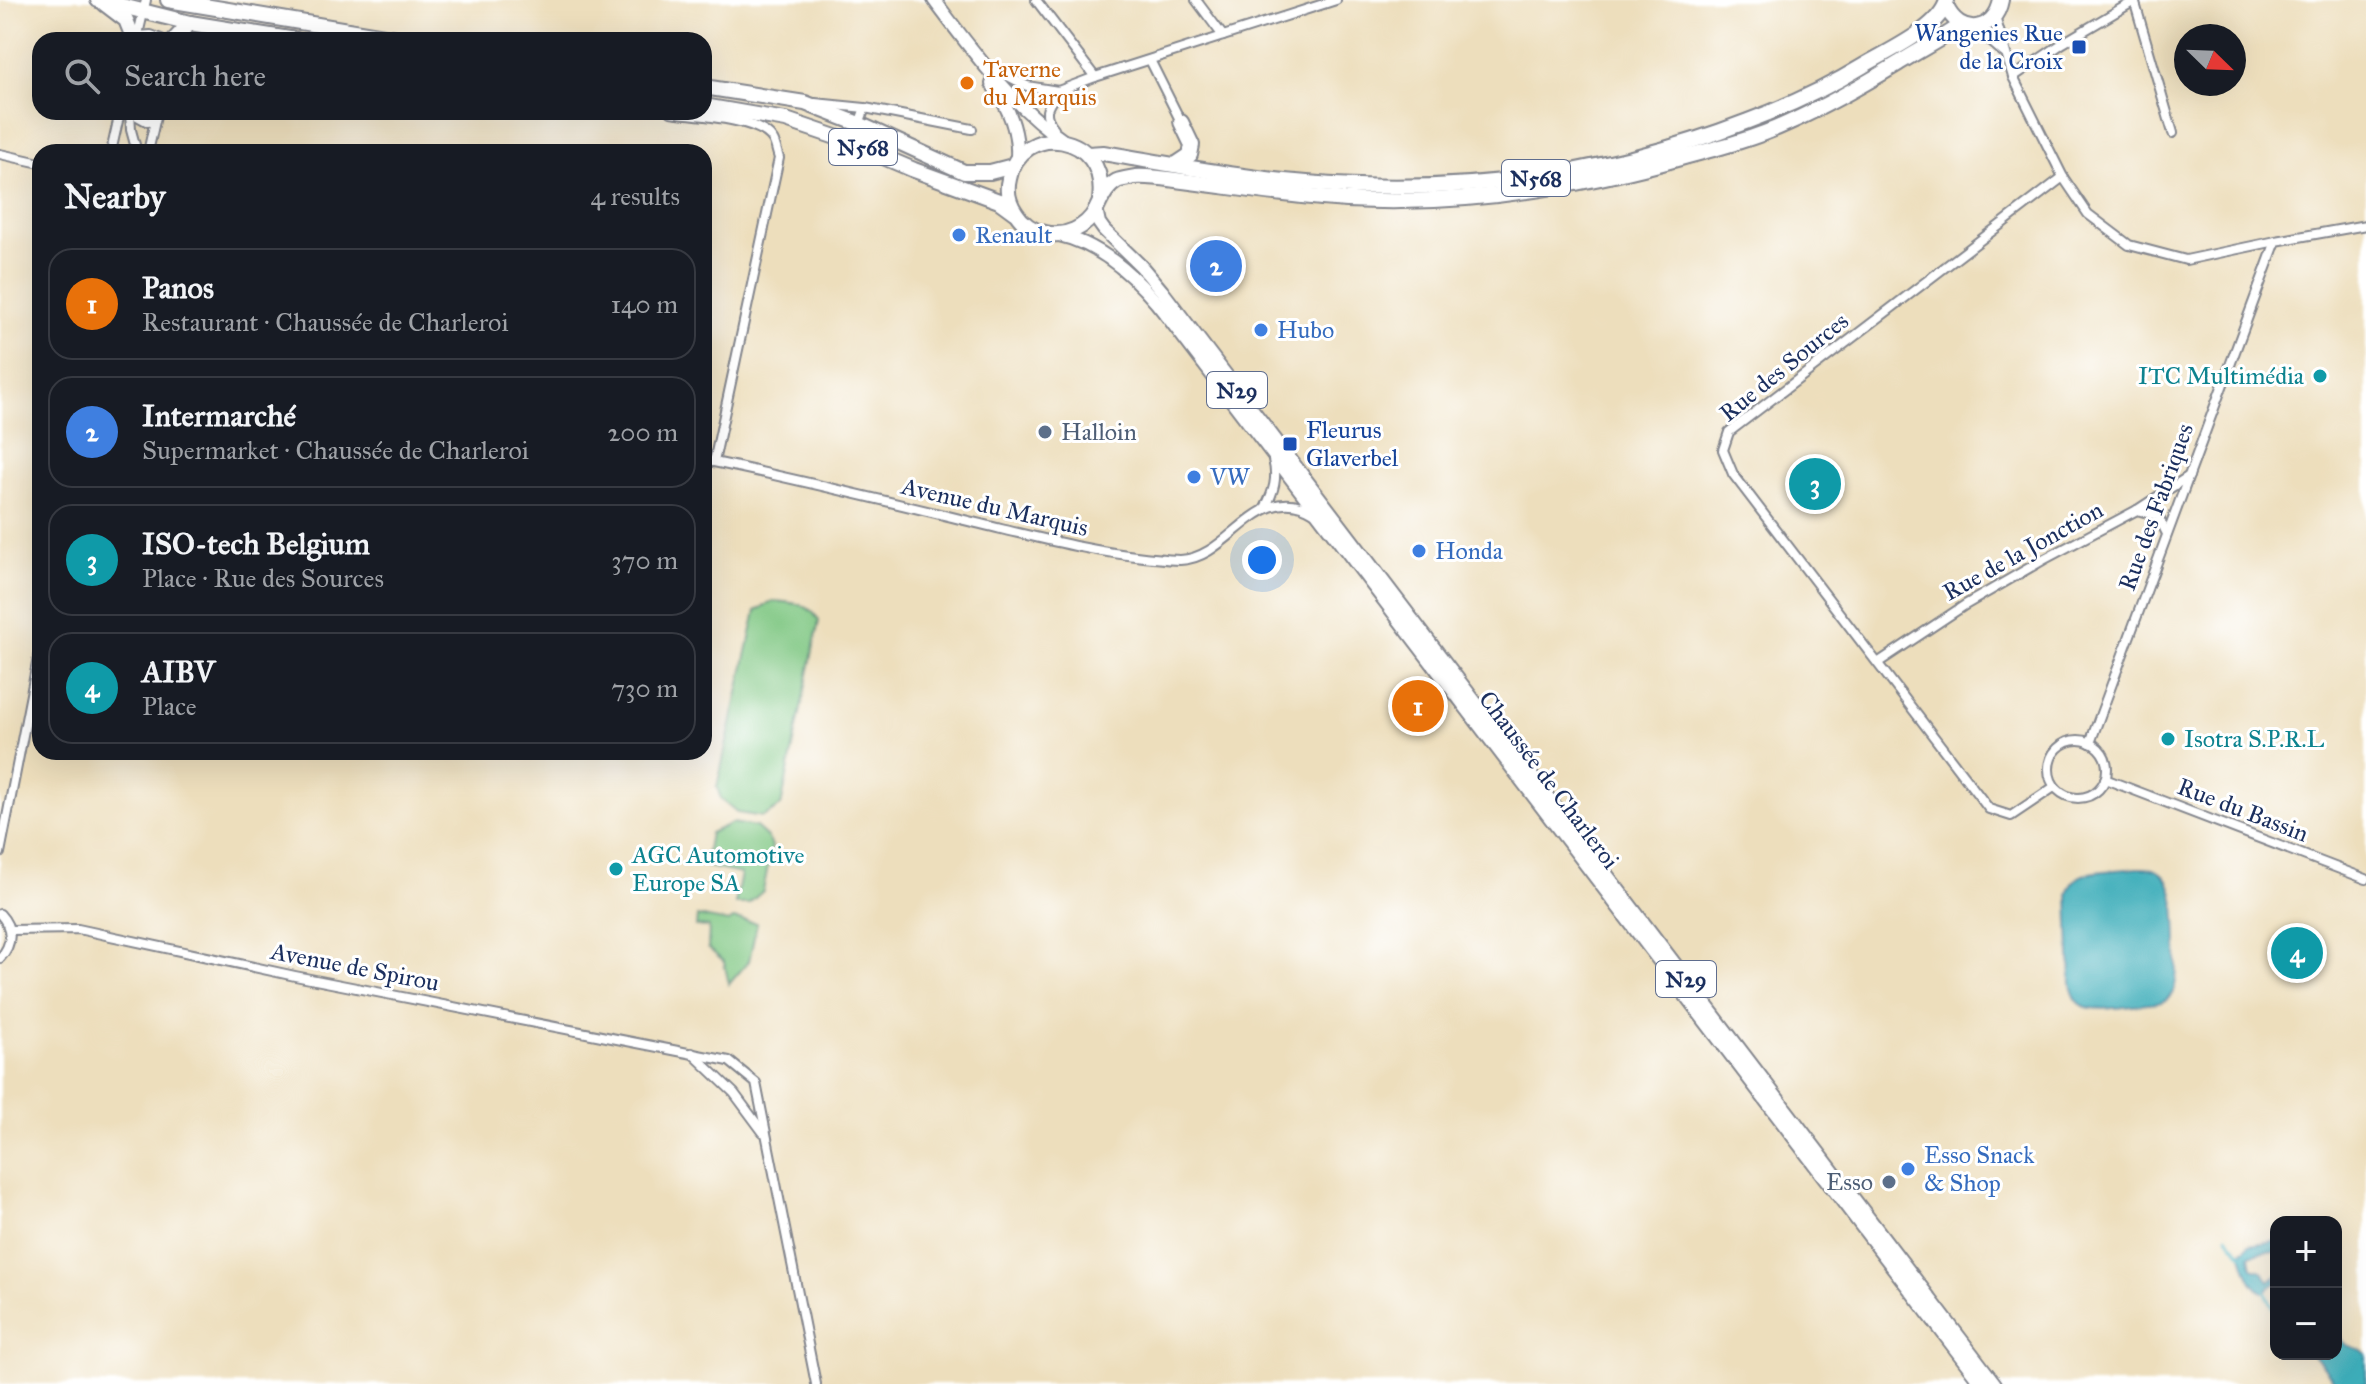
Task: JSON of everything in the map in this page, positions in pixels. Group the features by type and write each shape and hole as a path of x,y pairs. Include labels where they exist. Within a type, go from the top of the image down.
{"highway":[{"path":"100,0 145,6 190,23 246,32"},
{"path":"100,0 126,20 131,32"},
{"path":"168,0 357,32"},
{"path":"1995,17 2001,0"},
{"name":"N568","path":"1946,3 1950,15 1968,26"},
{"name":"N568","path":"1088,154 1103,153 1306,183 1379,187 1473,184 1557,175 1699,140 1773,111 1856,71 1930,26 1946,3"},
{"name":"N568","path":"1098,205 1117,181 1134,177 1307,197 1378,201 1473,198 1560,187 1633,172 1785,125 1968,26 1988,24 1995,17"},
{"path":"182,32 190,23"},
{"name":"N568","path":"712,88 805,103 964,172 990,172 1015,163"},
{"name":"N568","path":"712,107 799,124 992,198 1014,212"},
{"path":"1175,165 1190,155 1192,145 1181,122"},
{"path":"1054,141 1077,147 1088,154 1100,176 1102,188 1098,205 1083,225 1065,234 1054,235 1031,228 1014,212 1008,189 1015,163 1033,146 1054,141"}],"main road":[{"path":"934,0 979,60 993,72 1022,108 1065,142"},
{"path":"979,60 1015,126 1018,144 1015,163"},
{"name":"Chaussée de Charleroi","path":"1098,205 1099,223 1104,230 1149,275 1373,578 1775,1104 1982,1384"},
{"name":"Chaussée de Charleroi","path":"1054,235 1084,244 1139,284 1168,317 1318,515 1373,578"},
{"name":"Chaussée de Charleroi","path":"1775,1104 1995,1384"}],"street":[{"path":"1036,0 1095,77"},
{"path":"1196,0 1223,36"},
{"path":"993,72 996,70 1027,86 1058,91 1317,3 1336,0"},
{"path":"2013,77 2135,0 2173,133"},
{"path":"138,32 145,6"},
{"path":"1995,17 2013,77 2063,177 2088,214 2129,245 2186,260 2366,225"},
{"path":"1968,26 2005,54"},
{"path":"1150,60 1181,122"},
{"path":"1058,91 1046,108 1047,120 1065,142"},
{"path":"805,103 865,108 972,129"},
{"path":"859,124 865,108"},
{"path":"712,118 762,129 773,139 779,158 712,448"},
{"path":"113,144 118,120"},
{"path":"130,120 135,144"},
{"path":"150,144 155,120"},
{"path":"0,154 32,161"},
{"name":"Rue des Sources","path":"2054,787 2011,816 1989,809 1733,474 1723,450 1729,432 2063,177"},
{"name":"Rue des Fabriques","path":"2090,743 2276,241"},
{"path":"1265,508 1272,496 1276,473 1269,450"},
{"name":"Avenue du Marquis","path":"712,462 1103,552 1181,560 1195,558 1215,546 1265,508"},
{"name":"Rue de la Jonction","path":"1879,662 1965,605 2137,510 2189,476"},
{"path":"1265,508 1299,505 1318,515"},
{"path":"2137,510 2158,516 2167,534"},
{"path":"0,853 32,689"},
{"path":"2071,741 2090,743 2106,762 2105,779 2094,793 2077,799 2061,793 2054,787 2049,769 2055,751 2071,741"},
{"name":"Rue du Bassin","path":"2105,779 2366,879"},
{"path":"0,914 10,930 7,949 0,958"},
{"name":"Avenue de Spirou","path":"10,930 78,929 295,976 729,1061 756,1083 816,1384"},
{"name":"Avenue de Spirou","path":"691,1053 734,1093 766,1137"}],"green space":[{"path":"773,601 805,607 819,621 781,806 763,817 738,813 721,799 717,787 756,611"},
{"path":"732,823 756,827 772,846 763,891 748,904 735,904 741,874 704,866 710,833"},
{"path":"697,916 757,923 749,961 729,984 724,962 708,948 709,927 696,926"}],"water":[{"path":"2137,868 2159,872 2172,890 2177,942 2173,992 2169,998 2158,1003 2110,1008 2084,1006 2076,999 2071,984 2068,894 2075,880 2084,875"},
{"path":"2270,1242 2270,1251 2250,1255 2252,1268 2262,1271 2270,1280 2266,1293 2256,1287 2247,1271 2241,1253 2249,1245"},
{"path":"2342,1340 2366,1354 2366,1384 2336,1384 2318,1360 2342,1360"}],"waterway":[{"path":"2227,1236 2242,1255"},
{"path":"2265,1291 2270,1301"}],"place":[{"name":"Wangenies Rue de la Croix","path":"2079,47"},
{"name":"Taverne du Marquis","path":"967,83"},
{"name":"Renault","path":"959,235"},
{"name":"Intermarché","path":"1216,266"},
{"name":"Hubo","path":"1261,330"},
{"name":"ITC Multimédia","path":"2320,376"},
{"name":"Halloin","path":"1045,432"},
{"name":"Fleurus Glaverbel","path":"1290,444"},
{"name":"VW","path":"1194,477"},
{"name":"ISO-tech Belgium","path":"1815,484"},
{"name":"Honda","path":"1419,551"},
{"name":"Panos","path":"1418,706"},
{"name":"Isotra S.P.R.L","path":"2168,739"},
{"name":"AGC Automotive Europe SA","path":"616,869"},
{"name":"AIBV","path":"2297,953"},
{"name":"Esso Snack & Shop","path":"1908,1169"},
{"name":"Esso","path":"1889,1182"}]}
